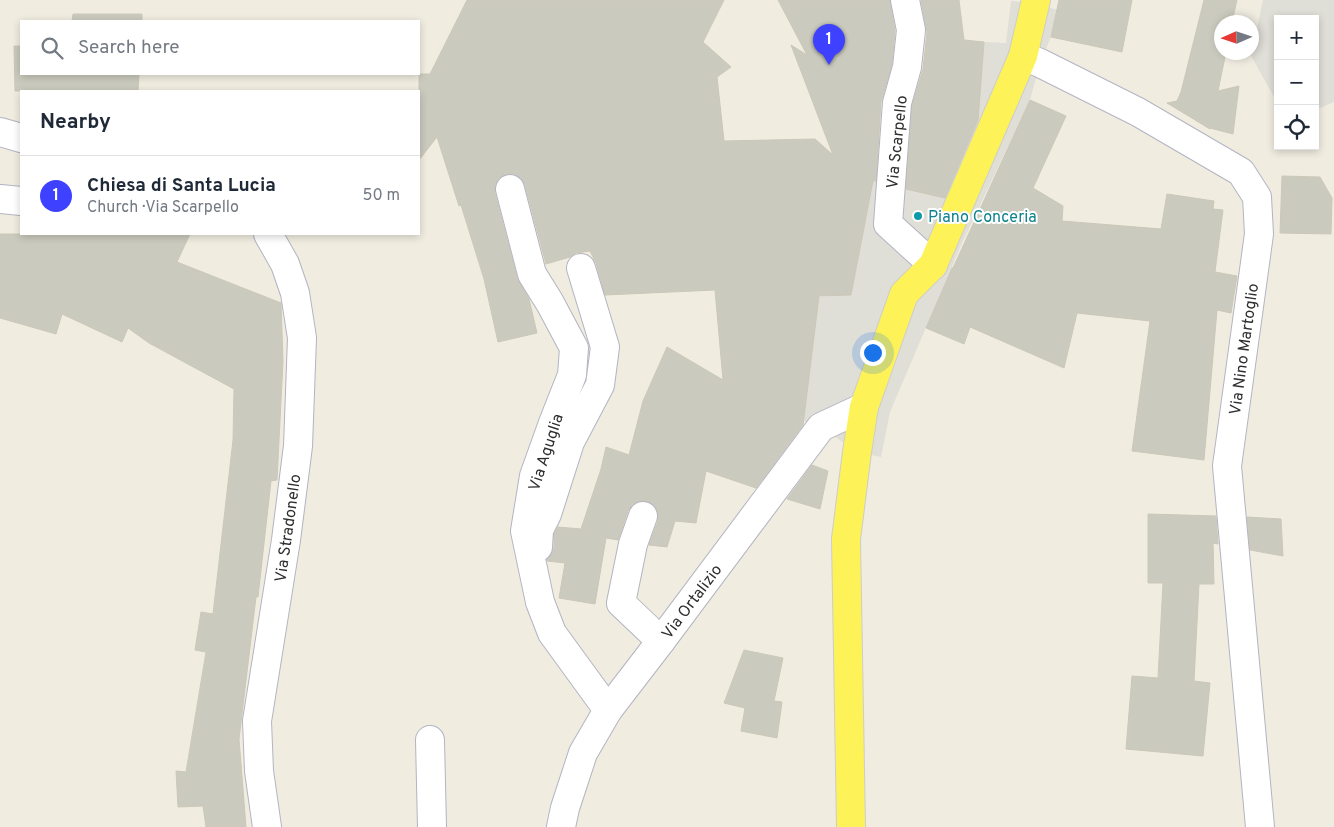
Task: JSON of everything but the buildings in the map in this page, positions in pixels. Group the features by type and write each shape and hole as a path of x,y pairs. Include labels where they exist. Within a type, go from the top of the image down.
{"main road":[{"path":"851,827 846,539 864,407 904,294 933,265 1023,56 1036,0"}],"street":[{"name":"Via Scarpello","path":"905,0 911,30 908,67 897,103 888,224 933,265"},
{"name":"Via Nino Martoglio","path":"1023,56 1138,112 1240,172 1257,197 1259,234 1227,466 1260,827"},
{"path":"0,132 20,138"},
{"name":"Via Aguglia","path":"510,189 532,274 574,348 572,375 534,476 525,532 540,602 552,633 608,710"},
{"path":"0,199 20,202"},
{"name":"Via Stradonello","path":"267,827 259,771 257,721 286,540 298,446 302,338 295,293 285,264 269,235"},
{"path":"536,584 539,530 547,514 570,442 600,385 604,347 581,268"},
{"name":"Via Ortalizio","path":"561,827 565,808 583,753 608,710 821,427 864,407"},
{"path":"642,516 633,544 621,603 661,641"},
{"path":"430,740 432,827"}],"shaded area":[{"path":"1263,0 1334,0 1334,102 1319,108 1319,15 1274,15 1274,97 1253,60 1259,60 1259,19"},
{"name":"Piano Conceria","path":"1011,1 1036,3 1057,10 1051,37 1040,63 1030,100 962,243 890,412 881,457 857,452 821,427 803,421 817,297 851,295 862,239 860,182 891,179 898,187 931,194 951,159 981,83 984,42 1006,43"}],"place":[{"name":"Chiesa di Santa Lucia","path":"829,65"},
{"name":"Piano Conceria","path":"918,216"}]}
